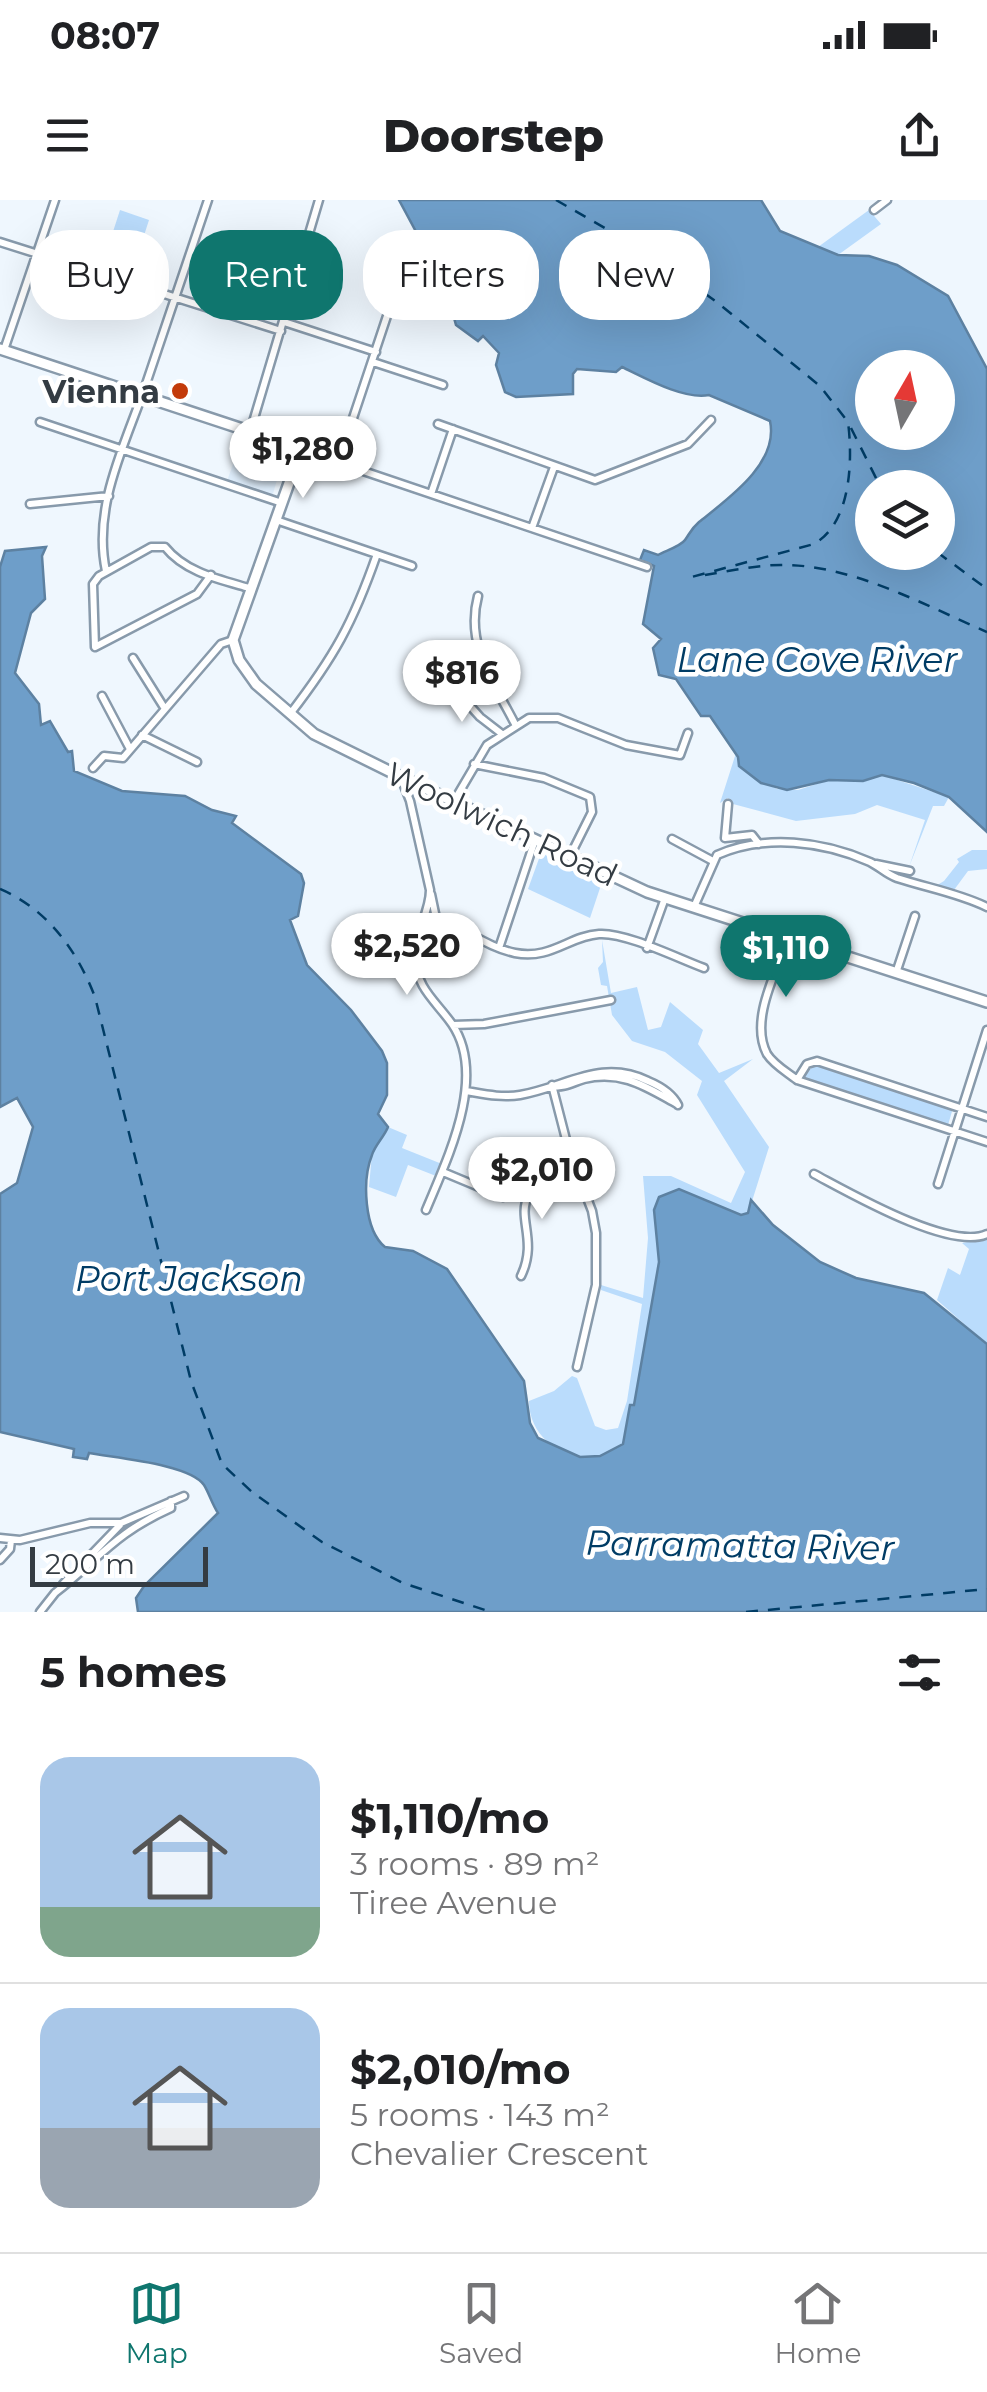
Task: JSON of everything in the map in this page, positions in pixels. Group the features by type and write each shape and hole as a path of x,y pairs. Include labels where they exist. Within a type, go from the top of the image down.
{"street":[{"path":"45,230 55,200"},
{"path":"106,571 105,514 121,448 208,200"},
{"path":"310,230 319,200"},
{"path":"874,210 888,200"},
{"path":"0,242 30,251"},
{"path":"30,272 2,350 286,444 293,452 338,462 647,568"},
{"path":"169,295 281,331"},
{"path":"338,462 387,320"},
{"path":"250,432 284,322 376,352"},
{"path":"373,362 442,386"},
{"path":"438,424 595,480 688,444 711,420"},
{"path":"40,422 282,502"},
{"path":"430,494 453,428"},
{"path":"92,768 101,758 121,759 221,644 233,640 294,469 293,452"},
{"path":"532,528 554,467"},
{"path":"30,504 109,496"},
{"path":"275,520 412,566"},
{"path":"211,576 197,594 98,648 93,643 93,584 106,571 160,546 177,563 249,588"},
{"path":"290,714 324,672 348,630 377,554"},
{"path":"478,596 472,622 475,639 514,724"},
{"name":"Woolwich Road","path":"233,640 248,674 314,734 401,777 665,898 987,1002"},
{"path":"133,658 165,709"},
{"path":"446,688 462,697 480,718 502,734"},
{"path":"102,696 130,749"},
{"path":"454,801 486,745 514,724 542,716 558,718 626,745 680,754 688,733"},
{"path":"142,735 197,762"},
{"path":"474,764 544,778 590,798 592,812 570,856"},
{"path":"401,777 430,894 416,939 417,975 460,1041 466,1091 448,1164 426,1210"},
{"path":"728,804 725,838 752,836 759,844"},
{"path":"672,839 712,860"},
{"path":"499,948 535,840"},
{"path":"694,907 712,860 723,852 759,844 805,844 910,871"},
{"path":"874,864 885,874 955,893 987,907"},
{"path":"430,894 434,896 436,918 517,954 542,954 600,934 704,968"},
{"path":"647,948 665,898"},
{"path":"896,973 915,916"},
{"path":"788,938 761,1018 766,1050 778,1066 798,1080 987,1142"},
{"path":"453,1025 484,1024 611,1000"},
{"path":"938,1184 987,1030"},
{"path":"798,1080 806,1064 817,1061 987,1116"},
{"path":"466,1091 498,1097 587,1073 624,1073 659,1086 678,1105 652,1088 623,1078 588,1078 560,1088 552,1085"},
{"path":"552,1085 592,1211 597,1260 594,1304 576,1368"},
{"path":"521,1276 528,1263 524,1211 531,1191 548,1175 574,1164"},
{"path":"443,1172 503,1198"},
{"path":"814,1174 928,1229 965,1238 987,1234"},
{"path":"40,1612 88,1554 121,1523 184,1496"},
{"path":"55,1593 116,1538 133,1525 172,1507 172,1501"},
{"path":"0,1538 11,1540 90,1522 121,1523"},
{"path":"0,1560 10,1549 11,1540"}],"shaded area":[{"path":"120,210 149,220 146,230 114,230"},
{"path":"869,210 881,224 838,255 818,247"},
{"path":"242,439 285,453 272,497 227,481"},
{"path":"736,753 739,766 748,774 777,789 798,790 829,780 863,781 882,775 949,797 944,806 933,806 909,867 925,820 877,805 855,814 796,821 733,804 728,798 720,803"},
{"path":"972,850 987,850 987,869 968,871 954,890 934,887 944,881 959,862 957,859"},
{"path":"541,853 602,882 590,918 528,889"},
{"path":"602,940 611,993 637,987 648,1030 661,1027 670,1002 703,1030 698,1044 719,1073 753,1059 724,1081 769,1147 748,1214 741,1216 679,1189 659,1197 654,1210 659,1262 634,1405 623,1444 593,1457 577,1456 549,1443 532,1418 529,1401 554,1391 572,1376 577,1378 595,1426 606,1430 618,1428 627,1401 642,1304 601,1290 601,1285 643,1298 648,1238 643,1176 671,1176 731,1203 745,1172 697,1095 702,1081 665,1052 632,1041 612,1015 607,986 601,985 598,968 603,962"},
{"path":"815,1063 953,1108 948,1125 803,1078"},
{"path":"388,1127 407,1135 402,1148 442,1164 436,1176 408,1165 396,1197 369,1187 372,1153"},
{"path":"987,1238 987,1344 937,1300 948,1268 960,1275 969,1249 962,1243"}],"water":[{"name":"Lane Cove River","path":"399,200 761,200 780,231 838,255 869,256 897,265 948,296 987,369 987,832 949,797 882,775 863,781 829,780 787,790 761,783 739,766 738,757 710,716 701,716 676,679 659,675 653,648 661,639 643,624 654,566 640,560 644,550 658,555 683,542 696,524 749,478 767,451 770,421 709,395 665,387 622,367 616,372 577,369 573,374 573,394 516,397 505,392 496,365 499,353 483,336 478,341 455,320 539,320 539,230 415,230"},
{"name":"Port Jackson","path":"46,547 42,556 45,599 31,613 15,673 39,704 41,725 50,721 68,752 72,751 74,771 122,791 185,796 212,810 236,816 232,823 301,874 304,883 298,916 290,920 307,965 351,1010 387,1063 387,1095 378,1114 388,1127 373,1151 367,1178 367,1204 373,1229 385,1247 413,1251 447,1269 524,1381 530,1423 538,1438 580,1457 600,1456 623,1444 630,1405 634,1405 659,1262 654,1210 659,1197 679,1189 741,1215 748,1213 751,1200 773,1225 820,1262 856,1278 924,1293 987,1344 987,1612 138,1612 136,1598 144,1586 218,1513 204,1485 168,1467 89,1453 87,1459 73,1457 74,1449 0,1432 0,1194 17,1183 33,1127 17,1098 0,1107 0,567 5,551"}],"ferry route":[{"path":"556,200 645,251 718,303 820,386 848,422 847,490 836,522 826,534 814,544 688,578"},
{"path":"851,428 872,470"},
{"path":"705,575 772,565 834,571 887,588 987,632"},
{"path":"955,565 987,589"},
{"path":"0,889 32,908 58,933 79,963 95,997 191,1381 222,1464 252,1492 322,1542 403,1583 491,1612"},
{"path":"746,1612 987,1589"}],"place":[{"name":"Vienna","path":"180,391"}],"water label":[{"name":"Parramatta River","path":"740,1545"}]}
